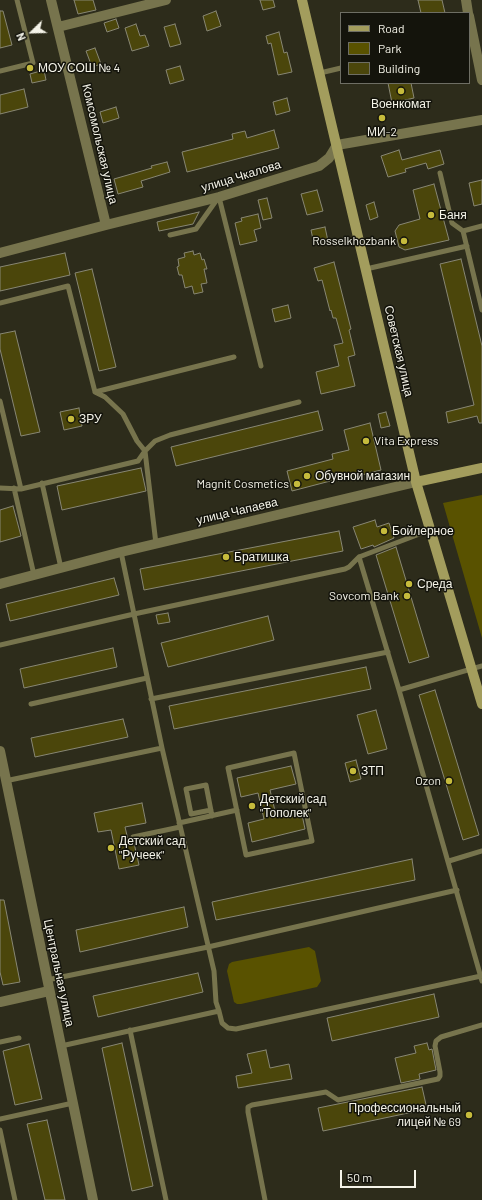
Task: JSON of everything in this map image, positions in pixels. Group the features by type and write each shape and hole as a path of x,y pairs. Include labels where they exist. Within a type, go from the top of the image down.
{"street":[{"name":"Комсомольская улица","path":"52,0 106,225"},
{"path":"58,27 166,0"},
{"name":"Советская улица","path":"302,0 416,482 430,530 477,667 482,704"},
{"path":"466,0 468,12"},
{"path":"470,21 482,80"},
{"path":"337,146 482,120"},
{"name":"улица Чкалова","path":"0,253 219,197 319,166 329,158 337,146"},
{"name":"улица Чапаева","path":"0,584 121,552 416,482 482,468"},
{"name":"Центральная улица","path":"0,751 93,1200"},
{"path":"0,1002 49,991"}],"lane":[{"path":"0,72 32,63 17,0"},
{"path":"320,73 340,68"},
{"path":"440,173 452,223 463,230 482,310"},
{"path":"170,236 196,229 219,197"},
{"path":"219,197 261,366"},
{"path":"463,230 482,226"},
{"path":"366,269 467,246"},
{"path":"0,303 68,286 95,392 105,397 123,414 137,441 145,451 156,544"},
{"path":"95,392 234,357"},
{"path":"0,401 21,488"},
{"path":"0,488 21,488 138,461 155,441 170,435 299,402"},
{"path":"42,483 61,568"},
{"path":"14,488 34,574"},
{"path":"0,645 134,614 345,569 359,557 430,530"},
{"path":"121,552 151,699 214,971 216,1002 222,1024 228,1028 236,1029 481,979 449,861 359,557"},
{"path":"151,699 388,652"},
{"path":"399,690 477,667"},
{"path":"31,704 147,678"},
{"path":"5,781 162,748"},
{"path":"294,753 312,841 246,855 237,810 228,768 294,753"},
{"path":"211,810 191,814 186,789 206,785 211,810 212,816"},
{"path":"133,837 237,810"},
{"path":"449,861 482,851"},
{"path":"47,980 208,947 457,890"},
{"path":"61,1046 219,1011"},
{"path":"265,1200 248,1107 252,1105 326,1092 338,1100 438,1079 440,1072 434,1046 436,1041 441,1037 482,1025"},
{"path":"130,1030 166,1200"},
{"path":"0,1042 18,1038"},
{"path":"0,1119 73,1103"},
{"path":"0,1130 16,1200"}],"green space":[{"path":"482,495 482,638 443,503"},
{"path":"309,947 315,951 321,981 317,987 241,1004 234,1002 227,971 229,964 232,962"}],"building":[{"path":"74,0 93,0 96,10 78,14"},
{"path":"260,0 273,0 275,7 263,10"},
{"path":"418,0 442,0 445,12 421,12"},
{"path":"0,11 3,11 12,45 0,48"},
{"path":"216,11 221,26 207,31 203,16"},
{"path":"116,19 119,28 107,32 104,23"},
{"path":"136,24 140,36 145,35 149,46 132,51 125,28"},
{"path":"175,24 181,44 170,47 164,27"},
{"path":"279,32 284,53 287,52 292,72 278,75 271,43 268,44 266,36"},
{"path":"95,48 101,64 92,67 86,51"},
{"path":"180,66 184,80 170,84 166,70"},
{"path":"44,70 46,80 32,83 30,74"},
{"name":"Военкомат","path":"388,84 411,84 414,98 392,103"},
{"path":"24,89 28,107 0,114 0,95"},
{"path":"287,98 290,111 276,115 273,102"},
{"path":"116,107 119,118 103,123 100,112"},
{"path":"274,130 279,148 187,172 182,152 233,139 232,134 245,131 247,138"},
{"path":"399,150 402,160 440,150 444,164 428,169 426,163 405,169 406,172 388,177 381,156"},
{"path":"167,162 170,172 141,181 143,187 118,194 114,179"},
{"path":"482,180 482,204 474,206 469,183"},
{"name":"Баня","path":"434,184 449,240 405,250 399,247 395,231 399,225 420,219 413,190"},
{"path":"317,190 323,211 307,215 301,194"},
{"path":"267,198 272,218 263,220 258,200"},
{"path":"374,202 378,217 370,220 366,205"},
{"path":"199,212 193,224 159,231 157,222"},
{"path":"258,214 261,228 254,230 257,241 240,245 235,223 242,221 241,218"},
{"path":"325,227 328,241 314,244 311,230"},
{"path":"193,251 194,255 200,253 202,260 204,259 207,269 204,269 207,283 201,284 203,292 194,294 192,286 185,288 182,275 179,275 177,267 179,266 178,259 185,257 184,253"},
{"path":"65,253 70,275 0,291 0,267"},
{"path":"461,259 482,346 482,423 479,423 477,416 448,423 446,412 474,405 440,264"},
{"path":"334,262 351,329 349,330 355,355 348,357 355,386 321,394 316,372 339,366 334,345 343,343 336,318 333,318 331,310 330,311 322,280 318,281 314,268"},
{"path":"92,269 116,367 99,371 75,273"},
{"path":"288,305 291,318 275,322 272,309"},
{"path":"15,331 40,432 21,436 0,349 0,334"},
{"name":"ЗРУ","path":"79,408 82,426 64,430 60,412"},
{"path":"318,411 323,430 176,466 171,447"},
{"path":"386,412 390,426 381,428 378,414"},
{"path":"370,423 381,470 292,491 287,471 333,459 332,454 349,450 344,430"},
{"path":"141,468 146,491 62,510 57,486"},
{"path":"13,506 21,536 0,542 0,510"},
{"path":"375,520 377,527 389,523 394,538 374,547 373,545 361,549 353,527"},
{"path":"339,531 343,551 144,590 140,569"},
{"path":"396,547 429,657 409,663 376,555"},
{"path":"114,578 119,595 10,621 6,604"},
{"path":"168,613 170,622 158,624 156,615"},
{"path":"268,616 274,640 168,667 161,643"},
{"path":"113,648 117,667 24,688 20,669"},
{"path":"366,667 371,689 174,729 169,706"},
{"path":"435,690 479,835 463,840 419,695"},
{"path":"376,710 387,749 368,754 357,715"},
{"path":"123,719 128,737 35,757 31,738"},
{"name":"ЗТП","path":"356,760 361,779 350,782 345,763"},
{"path":"291,766 296,784 270,790 276,815 301,810 305,829 252,842 248,823 264,819 258,793 241,797 237,778"},
{"path":"142,803 146,823 125,827 129,844 134,843 139,865 119,869 111,830 98,832 94,813"},
{"path":"412,859 415,880 216,920 212,902"},
{"path":"0,900 4,900 20,982 3,985 0,972"},
{"path":"184,907 188,927 80,952 76,930"},
{"path":"198,973 203,992 98,1017 93,996"},
{"path":"434,994 439,1017 332,1041 327,1018"},
{"path":"122,1043 153,1186 132,1191 102,1048"},
{"path":"427,1043 429,1050 432,1049 436,1070 419,1074 420,1079 401,1083 395,1058 416,1053 414,1046"},
{"path":"29,1044 42,1099 15,1105 3,1051"},
{"path":"266,1050 270,1068 289,1064 292,1079 238,1088 236,1076 252,1073 247,1054"},
{"path":"422,1087 427,1109 323,1131 318,1108"},
{"path":"47,1120 65,1200 45,1200 27,1124"}],"place":[{"name":"МОУ СОШ № 4","path":"30,68"},
{"name":"Военкомат","path":"401,91"},
{"name":"МИ-2","path":"382,118"},
{"name":"Баня","path":"431,215"},
{"name":"Rosselkhozbank","path":"404,241"},
{"name":"ЗРУ","path":"71,419"},
{"name":"Vita Express","path":"366,441"},
{"name":"Обувной магазин","path":"307,476"},
{"name":"Magnit Cosmetics","path":"297,484"},
{"name":"Бойлерное","path":"384,531"},
{"name":"Братишка","path":"226,557"},
{"name":"Среда","path":"409,584"},
{"name":"Sovcom Bank","path":"407,596"},
{"name":"ЗТП","path":"353,771"},
{"name":"Ozon","path":"449,781"},
{"name":"Детский сад \"Тополек\"","path":"252,806"},
{"name":"Детский сад \"Ручеек\"","path":"111,848"},
{"name":"Профессиональный лицей № 69","path":"469,1115"}]}
